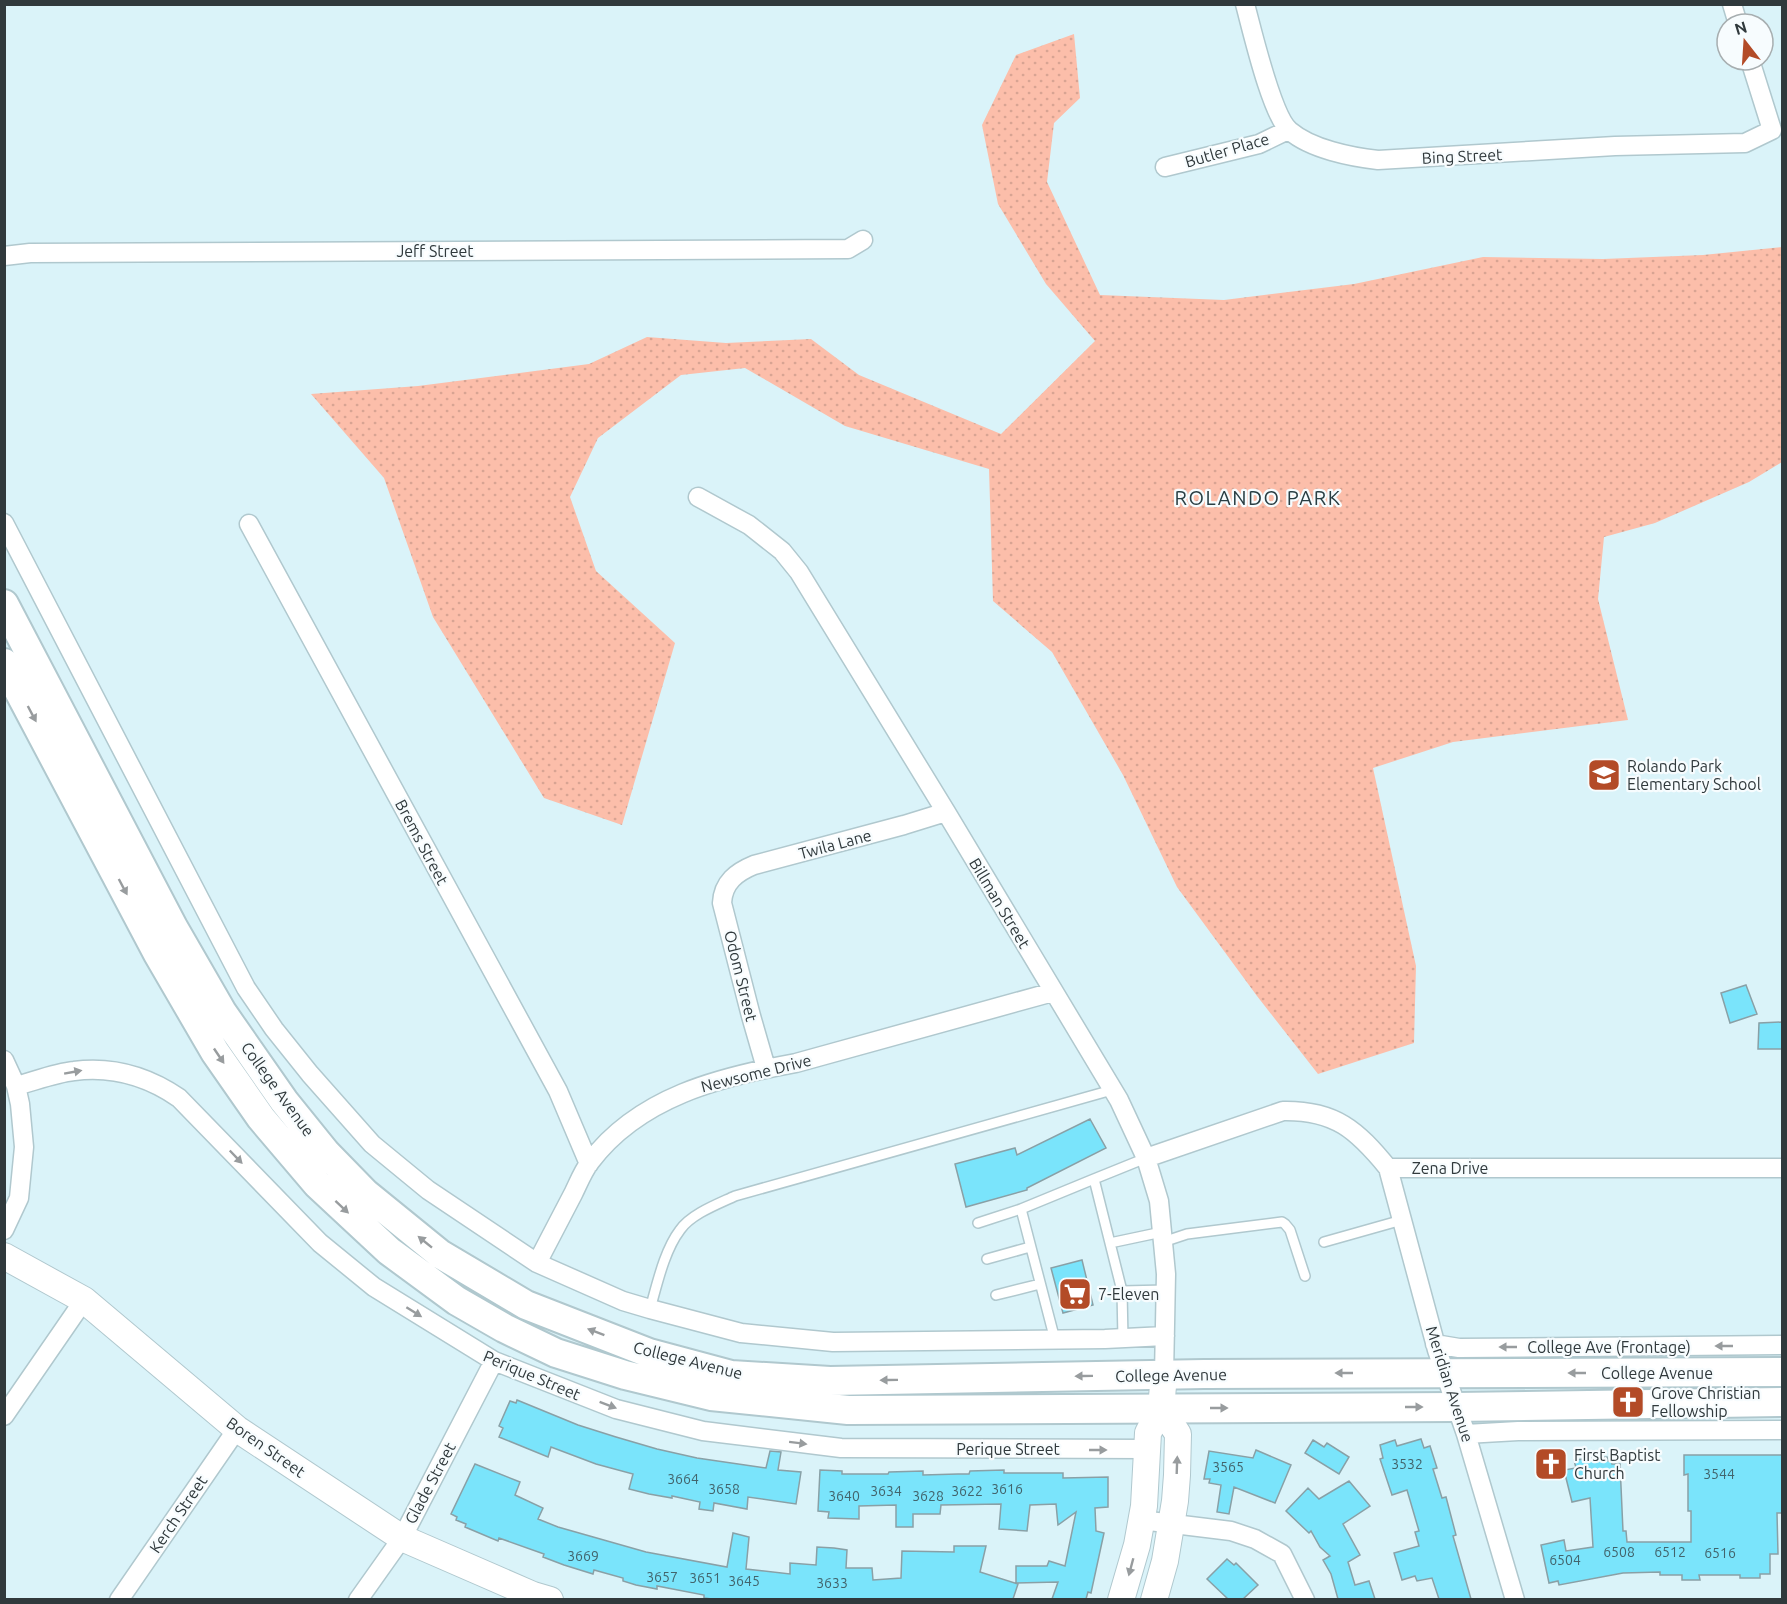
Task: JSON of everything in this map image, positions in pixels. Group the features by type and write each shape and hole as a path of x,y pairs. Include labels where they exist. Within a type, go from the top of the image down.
{"main road":[{"name":"College Avenue","path":"4,604 173,927 222,1012 284,1101 326,1153 365,1193 440,1254 526,1305 649,1353 731,1375 830,1381 1164,1375 1782,1372"},
{"name":"College Avenue","path":"4,663 158,954 215,1052 261,1118 317,1184 389,1251 457,1301 504,1328 556,1353 625,1375 711,1396 848,1410 1456,1407 1782,1402"}],"street":[{"path":"1245,4 1276,110 1288,130"},
{"name":"Bing Street","path":"1288,130 1302,139 1340,154 1378,160 1615,146 1745,143 1772,130 1754,72"},
{"name":"Butler Place","path":"1165,167 1259,144 1288,130"},
{"name":"Jeff Street","path":"4,256 30,253 848,249 863,240"},
{"name":"Billman Street","path":"698,497 749,525 782,551 799,572 1112,1090 1146,1158 1159,1201 1166,1290 1164,1375"},
{"path":"4,524 246,988 274,1029 315,1080 372,1144 428,1190 537,1263 623,1301 741,1333 833,1342 1055,1340 1165,1336"},
{"name":"Brems Street","path":"249,524 558,1091 589,1164"},
{"name":"Twila Lane","path":"727,883 741,871 754,865 946,812"},
{"name":"Odom Street","path":"727,883 722,903 766,1068"},
{"name":"Newsome Drive","path":"537,1263 589,1164 604,1145 622,1129 641,1114 662,1102 702,1085 766,1068 804,1061 1053,992"},
{"path":"4,1060 16,1086 23,1121 24,1159 19,1198 4,1230"},
{"name":"Perique Street","path":"16,1086 72,1071 89,1069 124,1072 153,1082 179,1098 320,1244 374,1287 494,1361 616,1409 703,1431 841,1448 1147,1449"},
{"name":"Zena Drive","path":"1146,1158 1283,1111 1296,1110 1322,1115 1347,1126 1359,1135 1388,1168 1782,1168"},
{"name":"Meridian Avenue","path":"1388,1168 1435,1344 1466,1434 1515,1599"},
{"name":"Boren Street","path":"4,1256 84,1300 237,1429 402,1538 533,1595 550,1599"},
{"path":"4,1416 84,1300"},
{"name":"College Ave (Frontage)","path":"1435,1344 1459,1347 1782,1345"},
{"name":"Glade Street","path":"358,1599 402,1538 494,1361"},
{"path":"1121,1599 1137,1545 1144,1506 1148,1433 1161,1408 1164,1375"},
{"path":"1154,1599 1165,1561 1175,1501 1178,1434 1161,1408"},
{"name":"Kerch Street","path":"119,1599 237,1429"},
{"path":"1466,1434 1518,1431 1782,1430"},
{"path":"1141,1520 1231,1531 1255,1539 1282,1554 1305,1599"}],"lane":[{"path":"650,1309 662,1265 680,1229 700,1213 735,1196 1112,1090"},
{"path":"978,1222 1021,1209 1146,1158"},
{"path":"1094,1179 1122,1291 1123,1338"},
{"path":"1021,1209 1055,1340"},
{"path":"1324,1242 1402,1220"},
{"path":"1110,1243 1282,1222 1290,1230 1305,1276"},
{"path":"987,1259 1030,1247"},
{"path":"996,1295 1040,1284"},
{"path":"1122,1291 1166,1290"}],"shaded area":[{"path":"1074,34 1080,98 1054,123 1047,182 1100,295 1224,300 1354,284 1483,257 1603,259 1703,255 1782,247 1782,462 1749,482 1655,523 1604,537 1598,599 1628,720 1453,742 1373,768 1416,966 1414,1043 1318,1074 1177,887 1123,775 1052,652 993,601 989,469 845,426 745,368 681,375 598,438 570,497 596,571 675,643 622,825 544,798 433,617 384,478 311,394 418,386 589,364 647,337 726,343 811,339 859,375 1001,434 1095,341 1046,284 998,204 982,125 1016,55"}],"building":[{"path":"1746,985 1757,1014 1730,1023 1721,993"},
{"path":"1782,1022 1782,1049 1758,1049 1759,1023"},
{"path":"1090,1119 1106,1148 1027,1190 966,1207 955,1164 1015,1148 1017,1155"},
{"path":"1082,1260 1093,1305 1063,1313 1051,1268"},
{"path":"517,1400 578,1425 657,1449 697,1458 766,1468 770,1451 781,1452 778,1470 801,1472 796,1504 748,1497 747,1509 714,1503 713,1511 699,1509 700,1502 629,1489 633,1474 596,1464 551,1447 548,1457 499,1437 503,1428 499,1426 510,1401 516,1403"},
{"path":"1421,1439 1424,1448 1430,1446 1437,1468 1433,1469 1442,1498 1446,1497 1456,1535 1453,1536 1471,1599 1439,1599 1432,1578 1417,1581 1415,1576 1402,1580 1394,1553 1419,1546 1415,1532 1419,1531 1407,1490 1392,1495 1380,1459 1383,1458 1380,1445 1395,1440 1397,1446"},
{"path":"1313,1440 1324,1447 1327,1443 1349,1457 1339,1474 1305,1453"},
{"path":"1256,1450 1291,1465 1275,1503 1234,1487 1229,1514 1217,1512 1221,1485 1209,1483 1210,1479 1204,1479 1209,1451 1253,1458"},
{"path":"1684,1455 1782,1455 1782,1513 1777,1513 1778,1554 1770,1554 1770,1574 1760,1574 1760,1578 1740,1578 1740,1575 1699,1575 1700,1580 1682,1580 1682,1575 1660,1575 1660,1572 1623,1573 1559,1585 1558,1581 1549,1583 1541,1545 1564,1540 1566,1551 1593,1547 1590,1498 1572,1502 1564,1470 1576,1468 1574,1460 1607,1457 1612,1464 1620,1464 1623,1531 1626,1531 1627,1542 1691,1542 1691,1511 1688,1511 1688,1474 1684,1475"},
{"path":"475,1464 520,1482 515,1495 543,1508 538,1519 558,1527 646,1552 727,1567 733,1533 749,1537 746,1569 790,1574 790,1563 816,1565 817,1547 834,1548 847,1550 846,1568 872,1568 873,1580 901,1578 902,1551 954,1552 954,1546 986,1546 980,1572 1018,1584 1013,1599 712,1599 704,1598 704,1595 657,1586 657,1589 636,1585 623,1581 623,1578 594,1570 593,1574 564,1565 543,1557 544,1554 499,1538 498,1541 465,1527 466,1524 456,1520 457,1517 451,1514"},
{"path":"820,1470 842,1471 842,1474 923,1471 923,1475 969,1474 970,1471 1004,1470 1004,1473 1063,1473 1063,1478 1108,1477 1108,1507 1095,1508 1096,1531 1104,1533 1091,1593 1088,1592 1086,1599 1052,1599 1058,1582 1016,1583 1016,1566 1047,1566 1049,1561 1065,1566 1076,1512 1058,1525 1056,1504 1030,1505 1027,1531 999,1529 1001,1504 941,1505 940,1514 913,1514 913,1527 896,1527 896,1505 859,1506 859,1519 828,1518 829,1512 818,1511"},
{"path":"1349,1481 1370,1506 1343,1524 1360,1555 1348,1562 1355,1585 1369,1581 1375,1599 1338,1599 1331,1574 1323,1560 1330,1556 1320,1547 1311,1531 1309,1533 1286,1511 1308,1488 1319,1499"},
{"path":"1227,1559 1234,1565 1236,1563 1258,1585 1243,1599 1228,1599 1207,1579"}],"place":[{"name":"Rolando Park Elementary School","path":"1604,775"},
{"name":"7-Eleven","path":"1075,1294"},
{"name":"Grove Christian Fellowship","path":"1628,1402"},
{"name":"First Baptist Church","path":"1551,1464"}],"district":[{"name":"ROLANDO PARK","path":"1258,497"}]}
